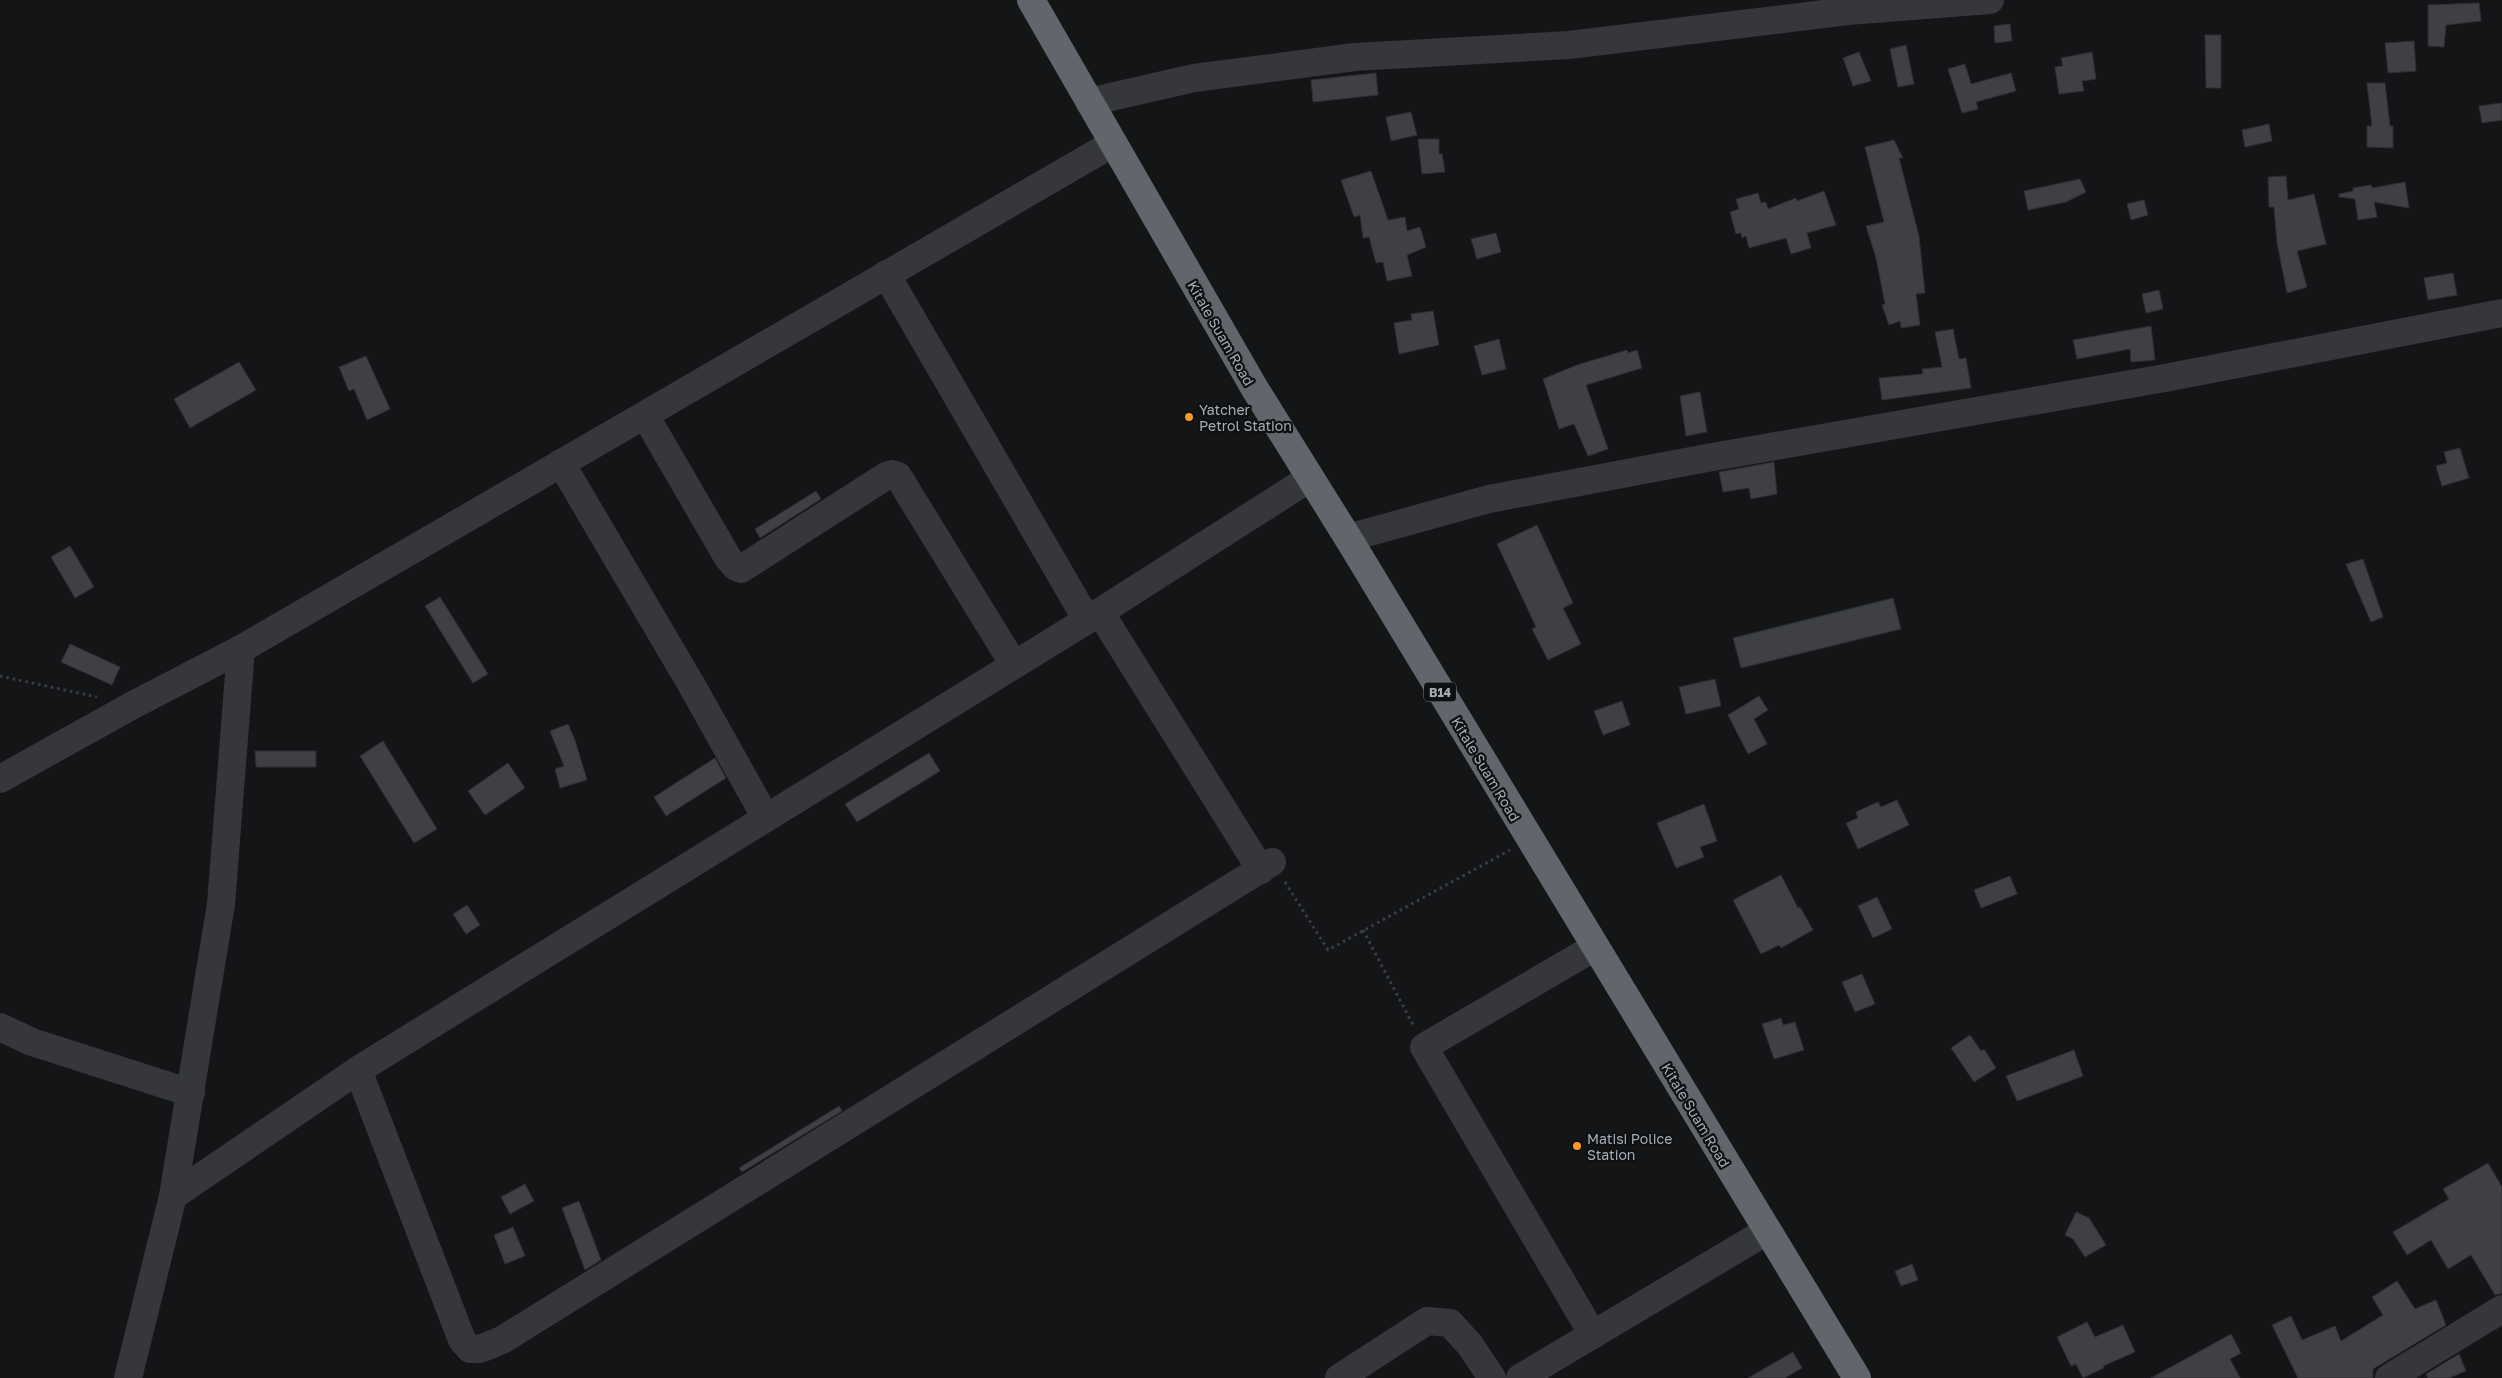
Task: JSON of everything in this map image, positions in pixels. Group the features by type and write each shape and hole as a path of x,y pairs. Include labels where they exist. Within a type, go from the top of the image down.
{"highway":[{"name":"Kitale Suam Road","path":"1032,0 1112,144 1254,390 1348,538 1857,1378"}],"street":[{"path":"1089,102 1194,78 1355,57 1569,46 1848,11 1990,0"},
{"path":"0,779 132,705 241,649 1112,144"},
{"path":"358,1070 462,1340 470,1349 480,1349 502,1340 1267,866 1094,616 886,274"},
{"path":"1348,538 1498,497 1726,454 2175,376 2502,313"},
{"path":"645,415 728,558 736,567 741,569 886,476 892,474 898,476 1014,665"},
{"path":"561,463 691,684 766,818"},
{"path":"173,1196 358,1070 1094,616 1310,478"},
{"path":"128,1378 173,1196 221,904 241,649"},
{"path":"1593,1335 1424,1047 1595,947"},
{"path":"0,1027 32,1042 191,1093"},
{"path":"1520,1378 1767,1231"},
{"path":"2389,1378 2502,1309"},
{"path":"1339,1378 1427,1321 1450,1323 1470,1345 1492,1378"}],"path":[{"path":"0,676 132,705"},
{"path":"1267,866 1328,950 1529,839"},
{"path":"1363,930 1424,1047"}],"building":[{"path":"2479,3 2481,21 2446,25 2444,47 2428,46 2428,5"},
{"path":"2010,24 2012,41 1995,43 1994,26"},
{"path":"2205,35 2221,35 2221,88 2206,88"},
{"path":"2414,41 2416,71 2388,73 2385,43"},
{"path":"1906,45 1914,84 1898,87 1890,49"},
{"path":"1859,52 1871,81 1853,86 1843,58"},
{"path":"2092,52 2096,79 2082,81 2084,91 2059,94 2055,67 2063,66 2061,58"},
{"path":"1965,64 1971,84 2011,73 2016,91 1976,102 1978,109 1962,113 1948,69"},
{"path":"1376,73 1378,95 1313,102 1311,80"},
{"path":"2367,83 2385,83 2390,126 2393,126 2393,148 2367,147 2367,126 2372,126"},
{"path":"2502,103 2502,120 2482,123 2479,106"},
{"path":"1411,112 1417,135 1391,141 1386,117"},
{"path":"2269,124 2272,141 2245,147 2242,130"},
{"path":"1418,139 1439,139 1439,154 1442,154 1445,172 1422,174"},
{"path":"1894,140 1903,158 1899,158 1919,236 1925,293 1916,294 1920,325 1901,328 1900,321 1889,325 1882,305 1885,304 1876,258 1866,226 1884,222 1865,147"},
{"path":"1371,171 1388,220 1405,217 1407,231 1420,227 1426,247 1407,255 1412,276 1387,281 1383,262 1376,263 1369,237 1363,238 1360,215 1354,217 1341,180"},
{"path":"2286,176 2288,200 2314,194 2326,244 2297,251 2307,287 2287,293 2277,243 2274,207 2269,207 2268,177"},
{"path":"2080,179 2086,192 2066,202 2028,210 2024,191"},
{"path":"2405,182 2409,208 2374,202 2377,217 2358,220 2355,199 2339,197 2339,194 2353,191 2353,188 2371,185 2372,188"},
{"path":"1824,191 1836,225 1807,233 1811,248 1791,254 1786,238 1749,248 1746,236 1742,238 1741,233 1736,234 1730,212 1739,209 1736,199 1758,193 1761,203 1766,202 1768,209 1796,198 1797,201"},
{"path":"2144,200 2148,215 2131,220 2127,204"},
{"path":"1496,233 1501,252 1477,259 1471,239"},
{"path":"2453,273 2457,295 2428,300 2424,278"},
{"path":"2159,290 2163,309 2146,313 2142,294"},
{"path":"1433,311 1439,345 1399,354 1394,323 1412,320 1411,314"},
{"path":"2151,326 2155,360 2131,362 2130,349 2077,359 2073,340"},
{"path":"1953,329 1959,359 1966,358 1971,388 1882,400 1879,378 1923,374 1922,369 1942,367 1935,332"},
{"path":"1499,339 1506,369 1482,375 1474,346"},
{"path":"1627,350 1628,353 1637,350 1642,368 1586,385 1608,449 1588,456 1574,424 1559,429 1543,379 1577,365"},
{"path":"366,356 390,409 367,420 354,389 349,391 339,367"},
{"path":"239,362 256,390 190,428 174,399"},
{"path":"1700,392 1707,432 1686,436 1680,396"},
{"path":"2460,448 2469,478 2442,486 2436,466 2447,463 2444,452"},
{"path":"1774,462 1777,494 1751,499 1749,488 1723,492 1719,472"},
{"path":"816,491 821,499 760,538 755,529"},
{"path":"1537,525 1573,603 1563,608 1581,644 1548,660 1532,629 1536,627 1497,544"},
{"path":"70,546 94,587 75,598 51,557"},
{"path":"2363,559 2383,617 2371,622 2346,564"},
{"path":"440,597 488,674 473,683 425,606"},
{"path":"1893,598 1901,629 1741,668 1733,638"},
{"path":"70,644 120,667 112,685 61,662"},
{"path":"1715,679 1721,706 1686,714 1679,687"},
{"path":"1759,696 1768,710 1754,719 1767,744 1748,754 1728,715"},
{"path":"1622,701 1630,725 1603,735 1594,711"},
{"path":"568,724 587,780 560,788 555,769 564,766 550,731"},
{"path":"383,741 437,829 414,843 360,756"},
{"path":"255,751 316,751 316,767 256,767"},
{"path":"929,753 940,771 857,822 845,804"},
{"path":"715,758 726,778 666,816 654,797"},
{"path":"508,763 525,788 485,815 468,791"},
{"path":"1897,800 1909,825 1858,849 1846,823 1858,818 1856,812 1878,802 1881,807"},
{"path":"1704,804 1717,841 1700,847 1704,857 1676,868 1657,823"},
{"path":"1781,875 1798,908 1800,907 1813,930 1781,948 1779,945 1761,954 1733,900"},
{"path":"2010,876 2017,894 1981,908 1974,890"},
{"path":"1877,897 1892,929 1873,938 1858,906"},
{"path":"467,905 480,925 466,934 453,914"},
{"path":"1862,974 1875,1004 1855,1012 1842,982"},
{"path":"1781,1018 1783,1025 1795,1022 1804,1050 1774,1059 1762,1024"},
{"path":"1970,1035 1981,1051 1984,1049 1996,1068 1974,1082 1951,1048"},
{"path":"2074,1050 2083,1076 2017,1101 2006,1076"},
{"path":"839,1106 842,1111 742,1172 739,1168"},
{"path":"2488,1163 2502,1187 2502,1293 2495,1295 2471,1255 2448,1269 2431,1240 2407,1255 2393,1232 2449,1199 2443,1189"},
{"path":"525,1184 534,1201 510,1214 501,1197"},
{"path":"579,1201 601,1260 585,1270 562,1208"},
{"path":"2076,1212 2089,1218 2106,1245 2085,1257 2073,1239 2065,1235"},
{"path":"513,1227 525,1256 505,1264 494,1235"},
{"path":"1912,1264 1918,1280 1901,1286 1895,1271"},
{"path":"2397,1281 2415,1309 2436,1300 2446,1325 2373,1369 2373,1378 2298,1378 2272,1325 2291,1316 2302,1340 2335,1326 2341,1341 2383,1315 2372,1297"},
{"path":"2087,1322 2095,1337 2123,1325 2135,1352 2103,1366 2104,1368 2083,1378 2076,1364 2071,1366 2057,1337"},
{"path":"2231,1334 2241,1353 2230,1359 2240,1378 2151,1378"},
{"path":"1793,1352 1802,1368 1785,1378 1748,1378"},
{"path":"2459,1354 2466,1371 2449,1378 2428,1378 2426,1374"}],"place":[{"name":"Yatcher Petrol Station","path":"1189,417"},
{"name":"Matisi Police Station","path":"1577,1146"}]}
